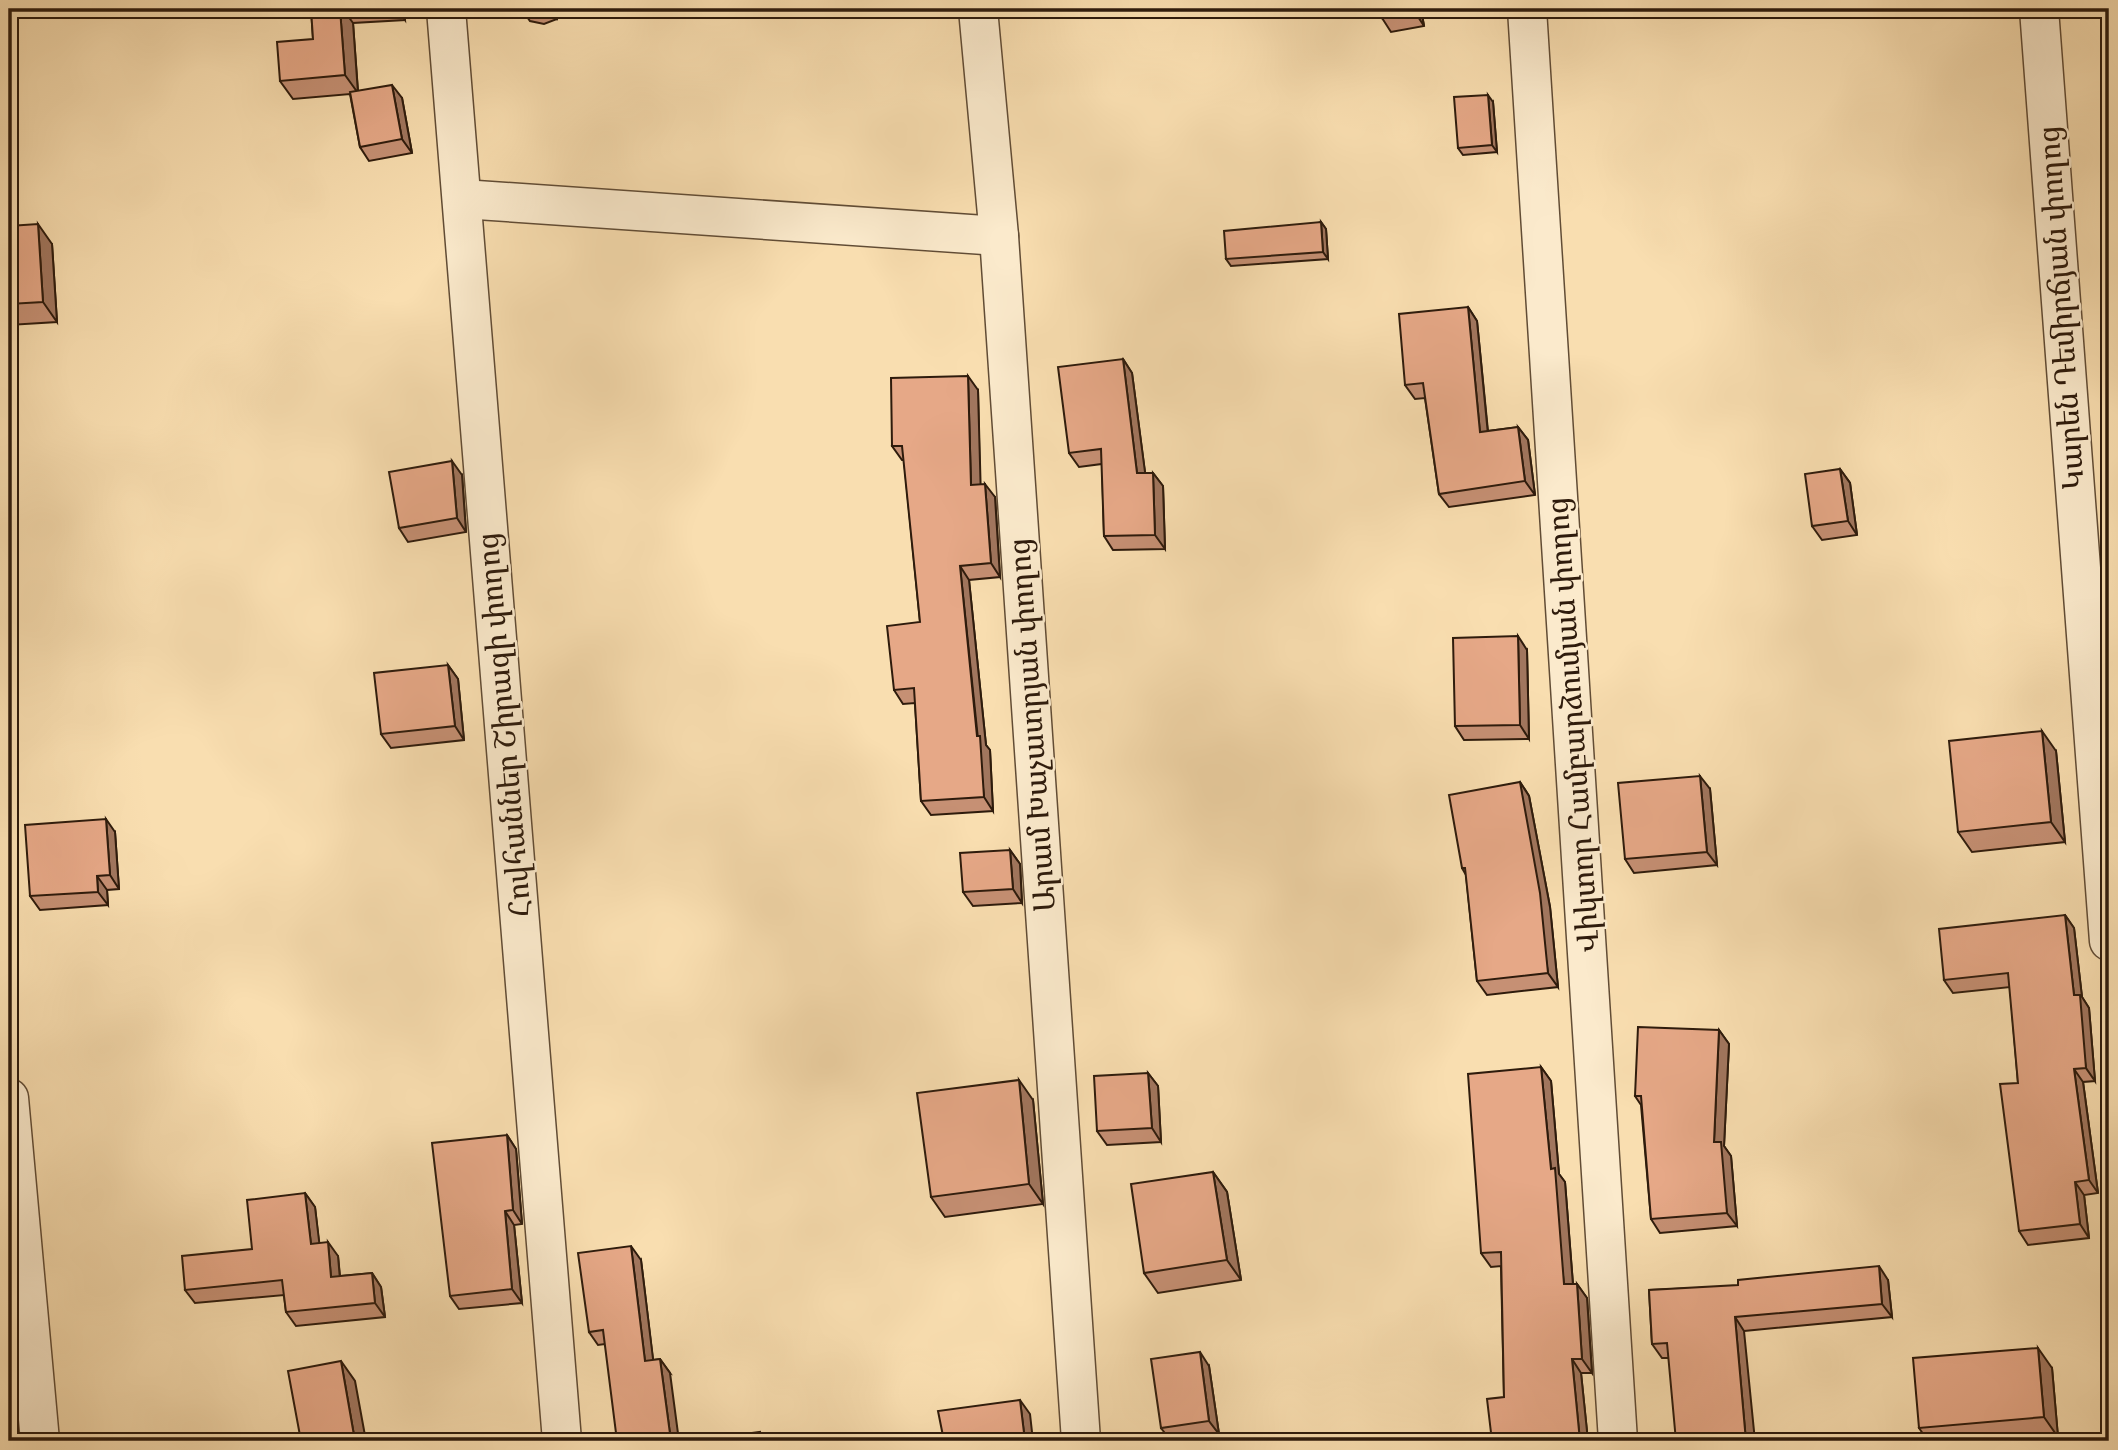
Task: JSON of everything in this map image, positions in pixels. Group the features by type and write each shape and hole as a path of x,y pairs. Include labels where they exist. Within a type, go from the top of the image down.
{"street":[{"name":"Հովհաններ Շիրազի փողոց","path":"446,9 562,1441"},
{"name":"Արամ Խաչատրյան փողոց","path":"978,9 999,236 1081,1441"},
{"name":"Վիկտոր Համբարձումյան փողոց","path":"1527,9 1618,1441"},
{"name":"Կարեն Դեմիրճյան փողոց","path":"2039,9 2109,941"},
{"path":"462,199 999,236"},
{"path":"9,1098 40,1441"}],"building":[{"path":"311,9 340,9 345,75 280,81 277,42 313,39"},
{"path":"1380,9 1414,9 1415,12 1382,18"},
{"path":"392,85 402,139 360,147 350,92"},
{"path":"1488,95 1492,145 1458,148 1454,97"},
{"path":"1321,222 1323,252 1226,259 1224,231"},
{"path":"38,224 43,302 9,304 9,226"},
{"path":"1468,307 1480,432 1518,427 1525,481 1439,494 1423,383 1405,385 1399,314"},
{"path":"1123,359 1137,473 1153,473 1155,535 1104,536 1101,449 1069,453 1058,367"},
{"path":"968,376 971,485 985,484 991,563 960,566 977,736 980,736 984,797 921,801 914,688 894,690 887,626 920,622 902,446 892,446 891,378"},
{"path":"452,461 457,518 399,528 389,472"},
{"path":"1840,469 1848,521 1812,526 1805,474"},
{"path":"1518,636 1520,725 1455,726 1453,638"},
{"path":"448,665 455,726 381,734 374,673"},
{"path":"2042,731 2051,822 1958,832 1949,741"},
{"path":"1700,776 1707,852 1625,859 1618,783"},
{"path":"1520,782 1540,893 1548,973 1477,981 1465,868 1462,868 1449,795"},
{"path":"106,819 110,875 97,876 98,892 30,896 25,825"},
{"path":"1010,850 1013,889 963,892 960,853"},
{"path":"2065,915 2074,995 2080,995 2086,1068 2074,1069 2089,1180 2075,1182 2080,1224 2019,1231 2000,1084 2018,1083 2008,973 1944,980 1939,929"},
{"path":"1638,1027 1719,1030 1714,1142 1721,1142 1727,1213 1651,1219 1641,1096 1635,1096"},
{"path":"1541,1067 1551,1169 1555,1168 1564,1284 1577,1284 1582,1359 1572,1359 1580,1441 1492,1441 1487,1399 1504,1397 1501,1252 1481,1253 1468,1074"},
{"path":"1148,1073 1152,1128 1097,1131 1094,1076"},
{"path":"1019,1080 1029,1184 931,1197 917,1093"},
{"path":"507,1135 513,1210 505,1211 512,1289 450,1296 432,1143"},
{"path":"1213,1172 1227,1260 1144,1273 1131,1184"},
{"path":"305,1193 311,1244 328,1242 331,1277 372,1273 375,1303 286,1312 282,1280 185,1290 182,1256 252,1249 247,1200"},
{"path":"631,1246 645,1361 660,1359 671,1441 617,1441 603,1330 589,1332 578,1253"},
{"path":"1879,1266 1882,1304 1735,1317 1746,1441 1676,1441 1667,1343 1652,1344 1649,1290 1738,1285 1738,1280"},
{"path":"2038,1348 2044,1417 1919,1428 1913,1358"},
{"path":"1200,1352 1209,1421 1161,1428 1151,1359"},
{"path":"341,1361 355,1441 301,1441 288,1371"},
{"path":"1020,1400 1025,1441 944,1441 938,1411"},
{"path":"760,1432 761,1441 693,1441"}]}
